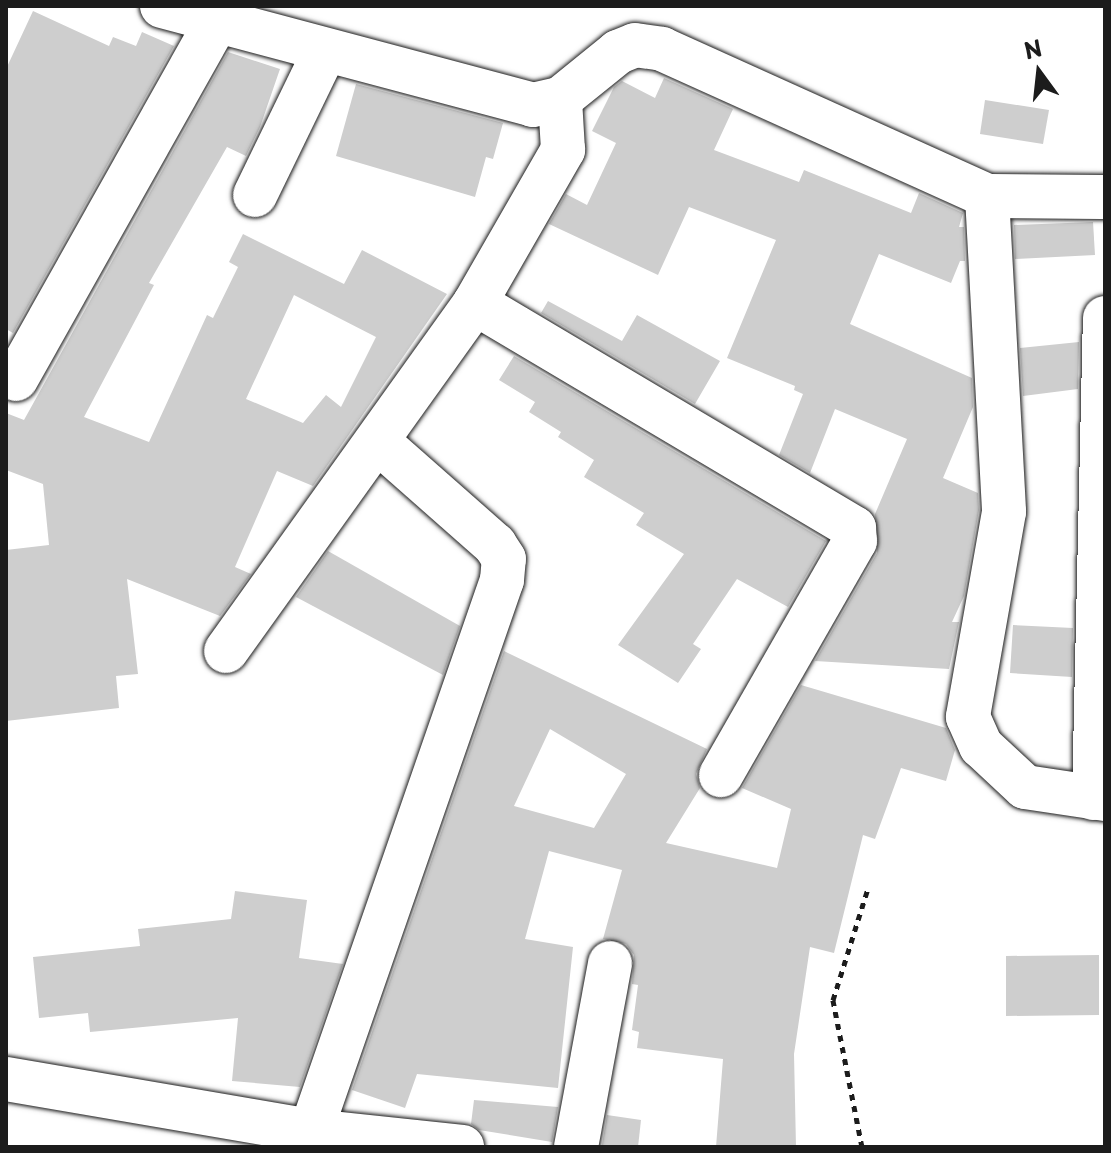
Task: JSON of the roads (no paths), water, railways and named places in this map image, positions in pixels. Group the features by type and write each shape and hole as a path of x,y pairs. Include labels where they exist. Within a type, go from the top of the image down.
{"street":[{"path":"162,6 505,101 533,105 560,99 618,52 635,45 662,49 987,196 1105,197"},
{"path":"16,379 217,21"},
{"path":"255,195 325,51"},
{"path":"226,651 475,303 563,150 560,99"},
{"path":"987,196 1004,512 968,717 981,746 1025,787 1100,798 1105,318"},
{"path":"475,303 854,528 855,541 721,775"},
{"path":"311,1131 502,580 504,559 495,545 378,442"},
{"path":"576,1147 610,963"},
{"path":"6,1079 311,1131 462,1147"}]}
